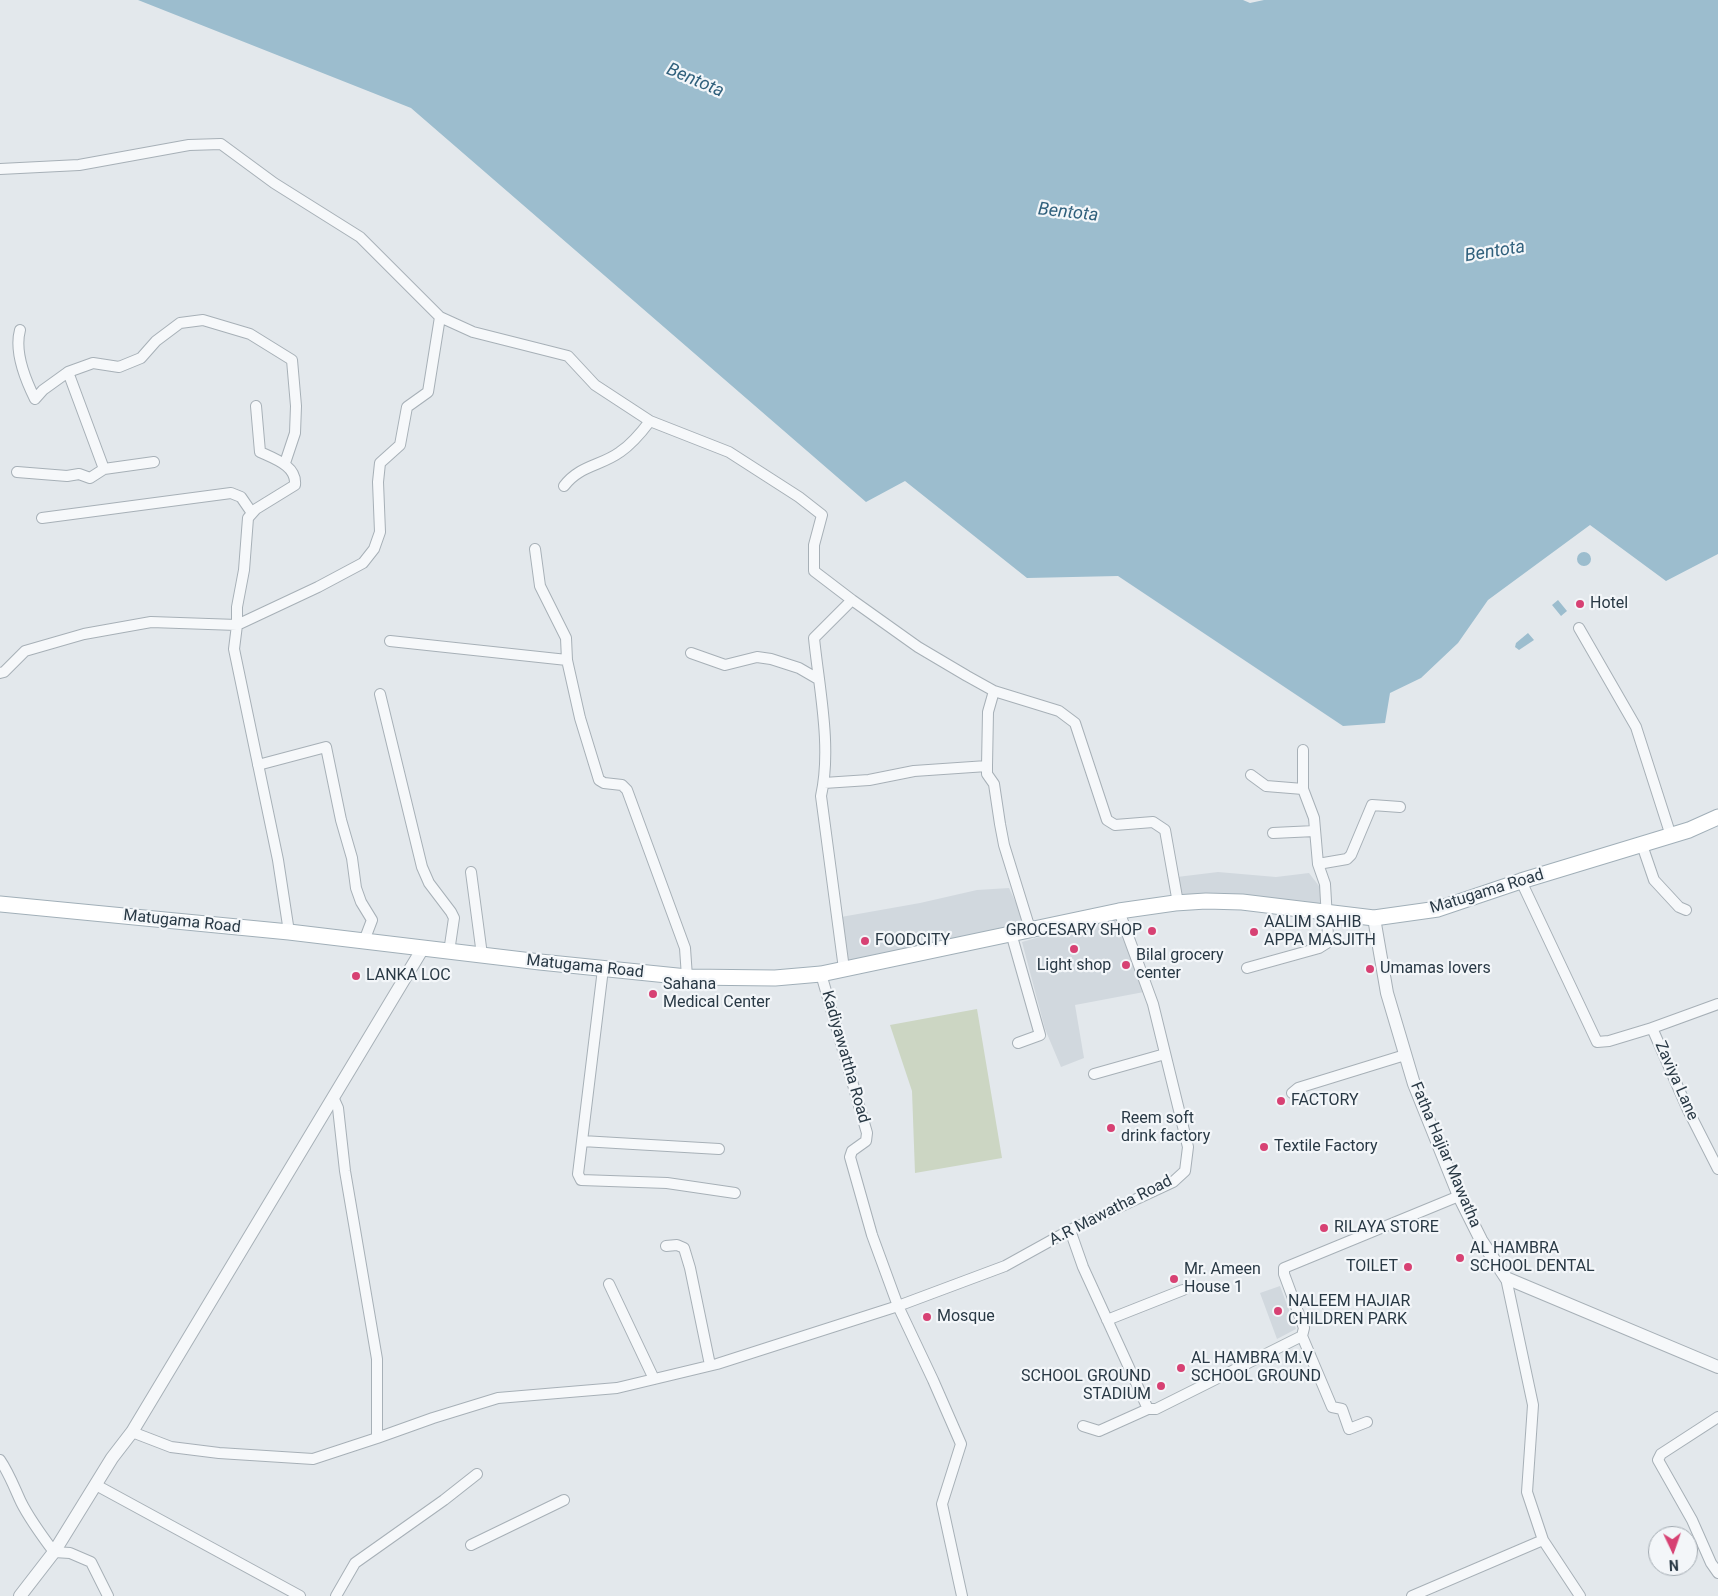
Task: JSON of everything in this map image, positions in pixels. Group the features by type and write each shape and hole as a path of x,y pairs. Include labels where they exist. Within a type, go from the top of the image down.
{"main road":[{"name":"Matugama Road","path":"0,904 289,932 603,969 687,977 775,978 821,974 1119,911 1206,900 1242,902 1374,918 1438,909 1521,881 1671,836 1689,830 1718,816"}],"street":[{"path":"0,169 79,165 189,145 221,144 274,183 360,237 440,318 473,332 568,356 595,385 650,421 729,452 799,497 822,515 814,544 814,571 918,647 994,691 1059,711 1075,723 1107,820 1114,825 1153,822 1165,830 1178,903"},
{"path":"0,672 4,672 26,651 84,634 151,622 237,626 363,563 374,549 380,532 378,482 380,463 400,444 407,407 428,392 440,318"},
{"path":"20,330 18,338 22,367 35,399 43,390 68,372 93,363 119,367 141,358 156,340 180,323 203,320 250,334 292,360 296,406 295,433 285,463"},
{"path":"68,372 104,469"},
{"path":"256,406 260,452 285,463 288,469 295,475 295,486 256,509 248,518 244,570 237,607 234,649 278,860 289,932"},
{"path":"564,486 572,475 619,453 636,438 650,421"},
{"path":"17,472 67,476 78,474 90,478 104,469 154,462"},
{"path":"42,518 231,493 241,497 252,514"},
{"path":"535,548 540,586 566,638 567,660 580,718 599,780 604,783 622,785 627,790 684,948 687,977"},
{"path":"844,969 821,796 824,783 826,748 814,638 852,600"},
{"path":"1579,628 1636,727 1671,836"},
{"path":"390,641 567,660"},
{"path":"691,653 725,664 757,657 771,659 799,668 818,680"},
{"path":"994,691 988,712 987,774 994,784 1004,845 1030,929"},
{"path":"380,694 422,867 429,883 454,918 449,952"},
{"path":"258,765 326,747 352,858 356,888 361,902 372,920 364,941"},
{"path":"1247,968 1319,948 1326,943 1328,912 1325,884 1318,864 1314,818 1303,789 1303,750"},
{"path":"824,783 869,780 914,771 986,766"},
{"path":"1250,775 1266,786 1303,789"},
{"path":"1318,864 1347,859 1352,855 1372,805 1400,807"},
{"path":"1273,833 1315,831"},
{"path":"1642,845 1654,880 1679,907 1686,910"},
{"path":"471,872 482,954"},
{"path":"1521,881 1597,1042 1609,1041 1652,1028"},
{"name":"A.R Mawatha Road","path":"132,1432 172,1447 218,1453 313,1459 498,1398 618,1388 710,1365 898,1306 1004,1266 1070,1230 1173,1182 1185,1170 1188,1147 1153,1004 1119,911"},
{"name":"Fatha Hajiar Mawatha","path":"1374,918 1387,993 1414,1084 1459,1196 1481,1240 1506,1278"},
{"path":"1011,933 1040,1035 1018,1043"},
{"path":"20,1596 54,1552 112,1458 132,1432 423,948"},
{"path":"603,969 578,1174 581,1180 667,1183 735,1193"},
{"name":"Kadiyawattha Road","path":"821,974 867,1133 866,1141 852,1151 850,1157 872,1235 898,1306"},
{"name":"Zaviya Lane","path":"1718,1004 1652,1028 1688,1110 1718,1169"},
{"path":"1094,1074 1165,1054"},
{"path":"1292,1093 1298,1088 1405,1055"},
{"path":"333,1097 338,1108 345,1171 377,1359 377,1438"},
{"path":"582,1141 719,1149"},
{"path":"1367,1422 1350,1430 1342,1409 1332,1407 1302,1336 1304,1328 1284,1274 1284,1268 1459,1196"},
{"path":"1070,1230 1083,1267 1148,1409"},
{"path":"666,1246 677,1245 684,1248 690,1268 710,1365"},
{"path":"1506,1278 1718,1367"},
{"path":"1506,1278 1533,1404 1527,1492 1543,1540 1580,1596"},
{"path":"609,1284 654,1379"},
{"path":"1107,1320 1183,1290"},
{"path":"898,1306 961,1444 942,1504 962,1596"},
{"path":"1083,1426 1100,1431 1148,1409 1156,1409 1302,1336"},
{"path":"1718,1417 1661,1454 1658,1460 1692,1520 1711,1564 1718,1573"},
{"path":"0,1460 4,1474 35,1527 54,1552 70,1553 91,1562 108,1596"},
{"path":"336,1596 355,1563 444,1500 477,1474"},
{"path":"96,1485 300,1596"},
{"path":"471,1545 564,1500"},
{"path":"1412,1596 1543,1540"}],"shaded area":[{"path":"1218,872 1276,877 1309,873 1319,886 1325,889 1324,909 1181,901 1177,877"},
{"path":"1009,888 1026,924 848,965 841,917 920,903 977,890"},
{"path":"1118,915 1144,992 1075,1005 1084,1058 1061,1067 1045,1029 1022,942"},
{"name":"NALEEM HAJIAR CHILDREN PARK","path":"1280,1286 1296,1329 1277,1339 1260,1293"}],"green space":[{"path":"977,1009 1002,1158 915,1173 912,1091 890,1025"}],"water":[{"name":"Bentota","path":"138,0 1243,0 1250,3 1264,0 1718,0 1718,554 1666,581 1590,525 1488,600 1458,643 1421,678 1390,693 1385,723 1343,726 1118,576 1027,578 905,481 866,502 411,108"},
{"path":"1584,552 1589,554 1591,559 1589,564 1584,566 1579,564 1577,559 1579,554"},
{"path":"1558,600 1567,611 1561,616 1552,605"},
{"path":"1528,633 1534,640 1519,650 1515,647 1516,643"}],"place":[{"name":"Hotel","path":"1580,604"},
{"name":"GROCESARY SHOP","path":"1152,931"},
{"name":"AALIM SAHIB APPA MASJITH","path":"1254,932"},
{"name":"FOODCITY","path":"865,941"},
{"name":"Light shop","path":"1074,949"},
{"name":"Bilal grocery center","path":"1126,965"},
{"name":"Umamas lovers","path":"1370,969"},
{"name":"LANKA LOC","path":"356,976"},
{"name":"Sahana Medical Center","path":"653,994"},
{"name":"FACTORY","path":"1281,1101"},
{"name":"Reem soft drink factory","path":"1111,1128"},
{"name":"Textile Factory","path":"1264,1147"},
{"name":"RILAYA STORE","path":"1324,1228"},
{"name":"AL HAMBRA SCHOOL DENTAL","path":"1460,1258"},
{"name":"TOILET","path":"1408,1267"},
{"name":"Mr. Ameen House 1","path":"1174,1279"},
{"name":"NALEEM HAJIAR CHILDREN PARK","path":"1278,1311"},
{"name":"Mosque","path":"927,1317"},
{"name":"AL HAMBRA M.V SCHOOL GROUND","path":"1181,1368"},
{"name":"SCHOOL GROUND STADIUM","path":"1161,1386"}]}
